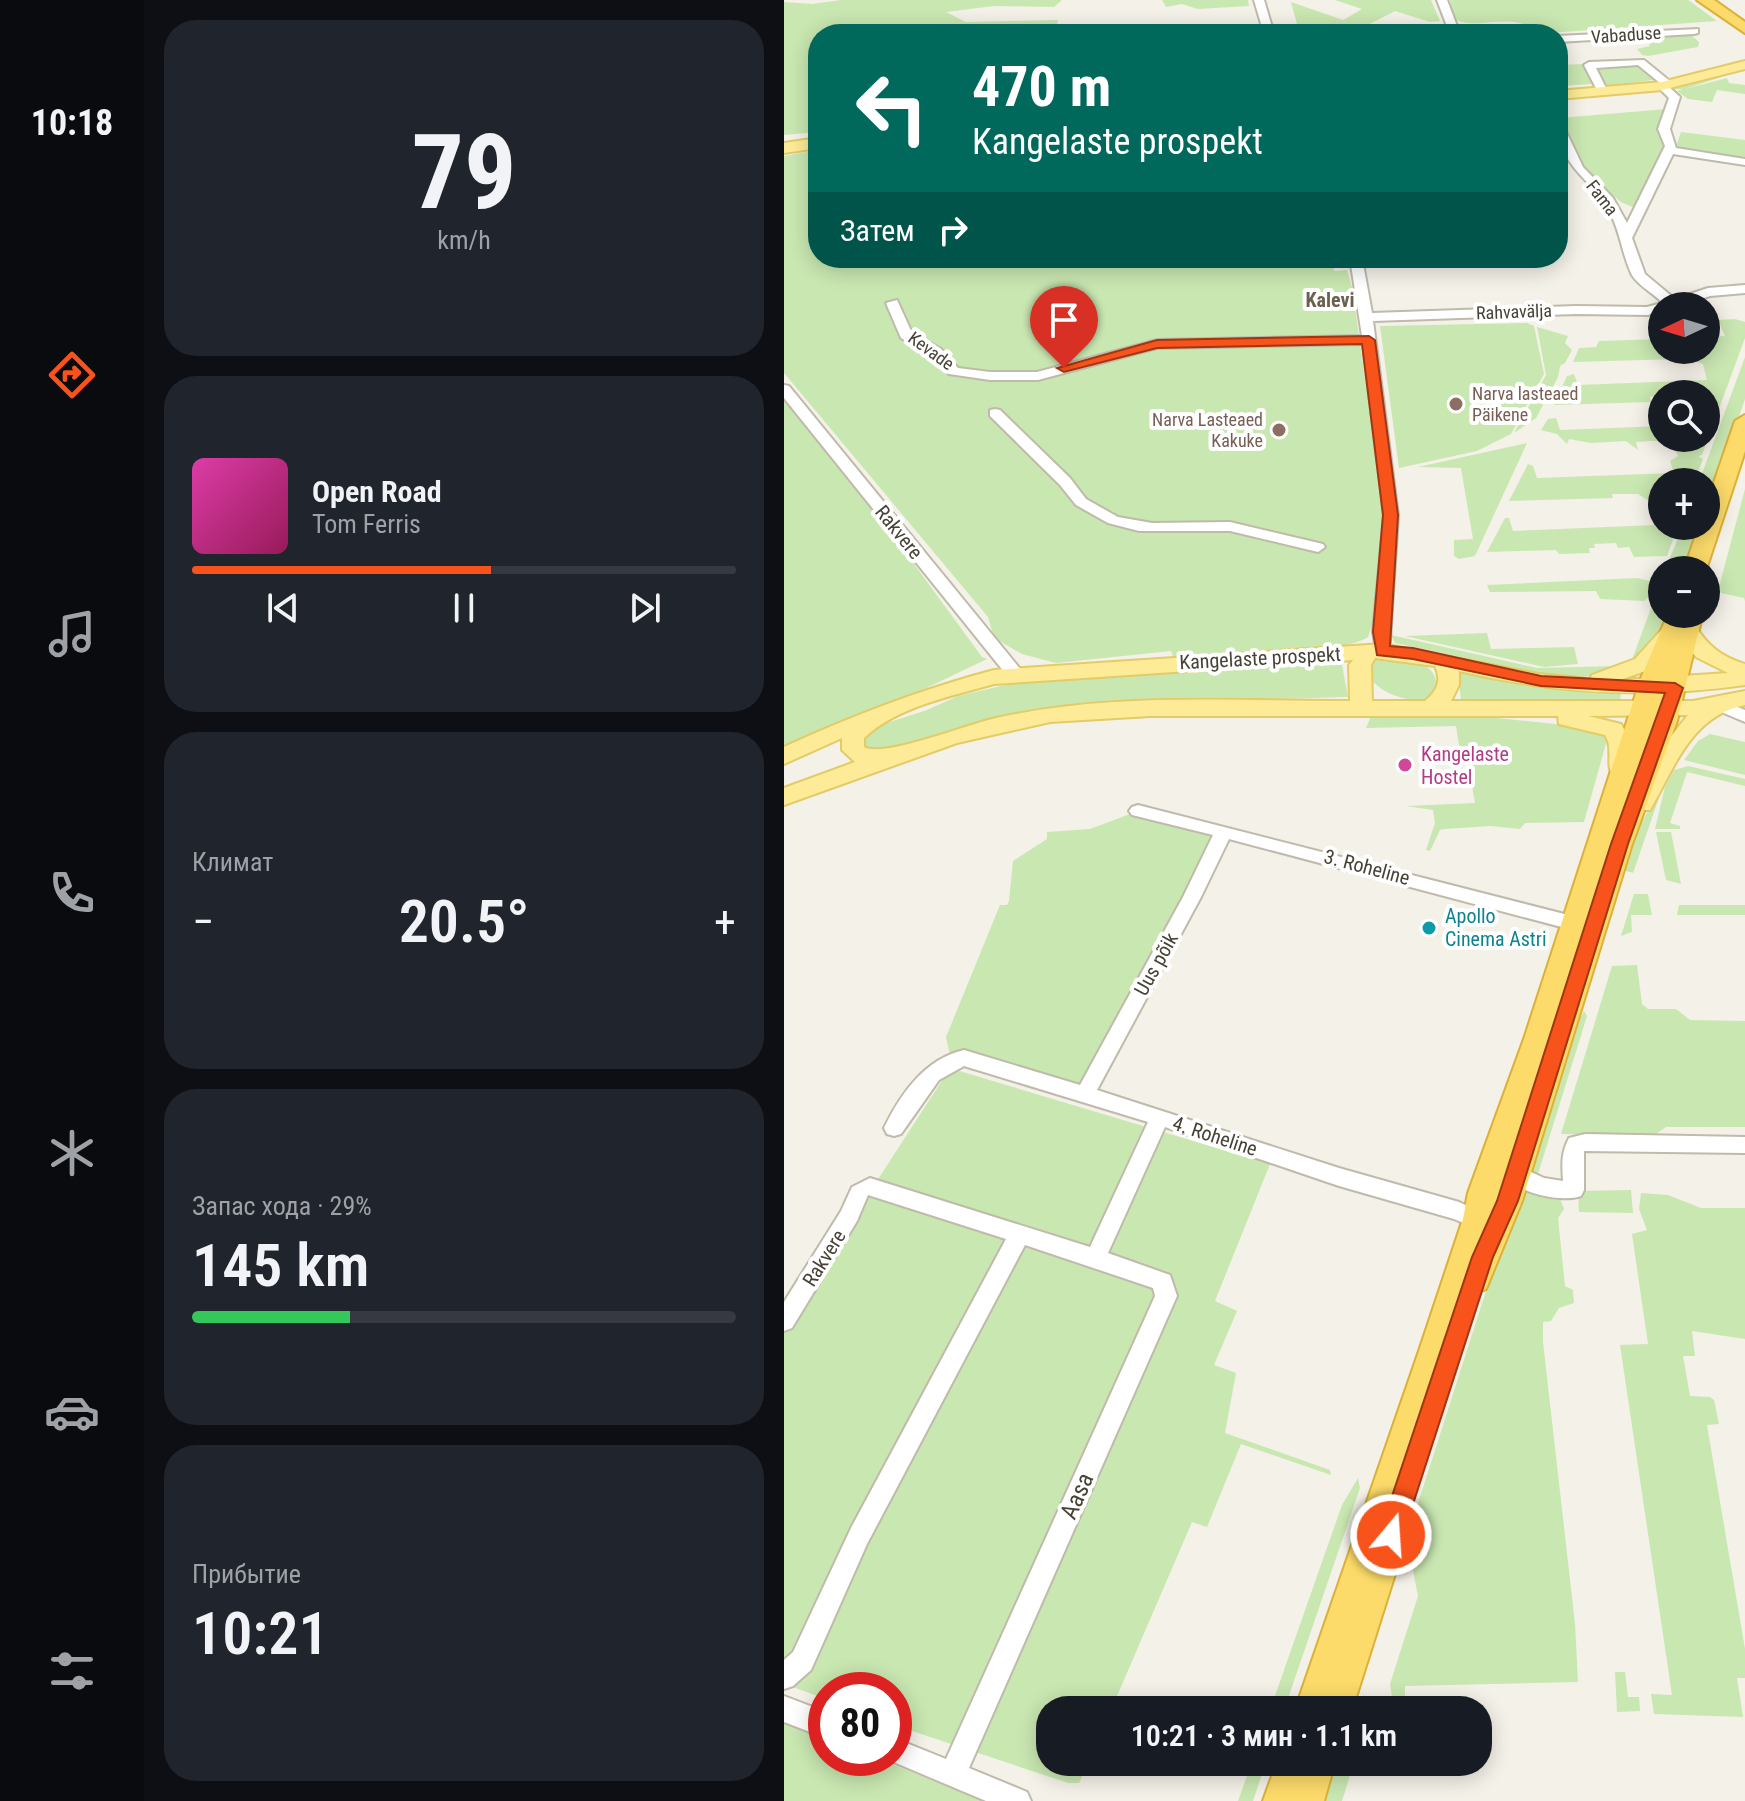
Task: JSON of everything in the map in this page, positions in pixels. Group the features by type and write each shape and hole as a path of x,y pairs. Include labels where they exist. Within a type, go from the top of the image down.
{"highway":[{"path":"1704,0 1745,29"},
{"path":"1700,556 1745,421"},
{"path":"1712,556 1745,459"},
{"path":"1339,1696 1478,1271 1487,1225 1483,1193 1538,1039 1619,844 1680,628"},
{"path":"1318,1696 1487,1225 1514,1173 1584,926 1620,778 1660,698"},
{"path":"1282,1801 1290,1776"},
{"path":"1305,1801 1313,1776"}],"main road":[{"path":"1568,94 1664,85 1745,65"},
{"path":"784,148 808,144"},
{"path":"1569,684 1602,679 1643,664 1676,628"},
{"path":"1685,628 1704,656 1745,671"},
{"path":"1361,707 1360,665 1376,651"},
{"name":"Kangelaste prospekt","path":"784,756 950,689 1015,674 1376,651 1660,698"},
{"path":"1432,707 1450,686 1450,669 1442,660"},
{"path":"784,797 884,759 1050,715 1095,711 1361,707 1514,710 1660,698 1745,678"},
{"path":"1660,698 1716,705 1745,698"},
{"path":"1619,844 1678,737 1690,723 1716,705"},
{"path":"1514,710 1613,729 1622,744 1620,778"},
{"path":"873,718 853,736 853,750 864,757 884,759"}],"street":[{"path":"1259,0 1266,24"},
{"path":"1442,0 1451,24"},
{"name":"Vabaduse","path":"1568,38 1694,31"},
{"path":"1603,92 1589,65 1640,62 1675,99 1664,129 1671,142 1669,150 1625,239"},
{"name":"Fama","path":"1568,148 1578,168 1609,201 1639,276 1654,292"},
{"path":"1669,150 1745,162"},
{"path":"1358,268 1391,515 1381,632 1376,651"},
{"name":"Rahvavälja","path":"1708,292 1745,289"},
{"name":"Kevade","path":"892,303 906,335 936,352 954,371 990,376 1038,376 1157,344 1369,340"},
{"name":"Rahvavälja","path":"1366,317 1576,310 1648,311"},
{"name":"Rakvere","path":"784,389 1015,674"},
{"path":"995,413 1057,476 1068,481 1079,501 1113,520 1144,528 1215,525 1252,529 1318,547"},
{"path":"1716,705 1745,716"},
{"name":"3. Roheline","path":"1138,811 1584,926"},
{"name":"Uus põik","path":"1084,1095 1224,831"},
{"name":"4. Roheline","path":"894,1128 937,1068 951,1059 964,1058 1160,1117 1487,1225"},
{"path":"1095,1258 1160,1117"},
{"path":"1514,1173 1537,1186 1555,1191 1574,1190 1572,1155 1576,1144 1745,1145"},
{"name":"Rakvere","path":"784,1321 864,1190"},
{"name":"Aasa","path":"864,1190 1095,1258 1162,1282 1166,1296 953,1774"},
{"path":"784,1677 802,1661 859,1536 1020,1234"},
{"path":"784,1709 808,1718"},
{"path":"912,1758 1018,1801"}],"green space":[{"path":"841,0 1062,0 1054,7 994,6 946,12 966,22 1058,20 1057,24 808,24 808,133 784,135 784,2 812,4"},
{"path":"1162,0 1248,0 1249,6 1198,9 1182,4 1166,7"},
{"path":"1335,0 1431,0 1440,21 1430,22 1395,11 1370,24 1297,24 1291,2 1343,20 1362,9"},
{"path":"1450,0 1688,0 1717,21 1568,32 1568,24 1473,23 1453,18"},
{"path":"1689,33 1699,42 1698,47 1648,56 1637,49 1650,46 1645,37 1648,36"},
{"path":"1640,62 1660,79 1599,87 1594,84 1568,85 1568,65 1584,64 1598,85 1589,65"},
{"path":"1724,76 1685,89 1727,78 1729,83 1745,85 1745,94 1717,90 1712,102 1688,99 1677,91 1683,89 1674,89"},
{"path":"1667,109 1667,142 1637,209 1621,202 1583,169 1568,137 1568,117"},
{"path":"1681,132 1745,140 1745,160 1675,149"},
{"path":"808,152 808,268 1347,270 1386,523 1373,622 1368,637 1354,643 1305,651 1173,657 1171,651 1056,663 1022,654 994,638 988,617 784,373 784,156"},
{"path":"1720,320 1745,322 1745,338 1720,406 1720,380 1707,380 1703,364 1720,364 1720,336 1725,336"},
{"name":"Narva lasteaed Päikene","path":"1527,323 1534,326 1544,374 1511,434 1477,451 1399,468 1380,326"},
{"path":"1537,327 1568,336 1565,343 1572,350 1560,366 1558,377 1536,418 1514,433 1546,375"},
{"path":"1648,339 1648,360 1573,362 1579,348 1596,347 1599,341"},
{"path":"1745,357 1745,399 1720,471 1720,468 1704,468 1710,452 1720,452 1720,425"},
{"path":"1574,374 1578,385 1648,382 1648,402 1554,405 1567,376"},
{"path":"784,386 982,657 987,659 784,756"},
{"path":"1556,418 1560,430 1648,427 1648,441 1636,442 1638,450 1626,441 1591,443 1569,439 1567,444 1557,434 1541,430 1548,419"},
{"path":"1527,443 1475,556 1459,559 1454,556 1454,540 1473,539 1461,468 1418,467"},
{"path":"1676,452 1703,452 1698,456 1703,459 1699,468 1672,468 1670,461 1678,456"},
{"path":"1528,464 1533,466 1537,478 1648,474 1648,500 1638,494 1612,494 1613,498 1509,501"},
{"path":"1745,489 1745,601 1744,598 1721,593 1720,583"},
{"path":"1505,518 1509,518 1513,531 1648,525 1648,540 1673,540 1667,556 1634,557 1629,547 1618,548 1616,543 1594,544 1595,548 1589,548 1590,553 1559,554 1556,550 1487,552"},
{"path":"1677,540 1696,540 1691,556 1671,556"},
{"path":"1637,578 1648,581 1648,597 1644,601 1600,599 1596,591 1490,592 1487,585"},
{"path":"1648,616 1648,628 1661,628 1652,646 1639,660 1632,660"},
{"path":"1487,633 1491,649 1574,647 1578,664 1544,667 1405,636"},
{"path":"1391,635 1537,668 1618,666 1600,676 1549,676 1395,643"},
{"path":"1394,657 1419,663 1431,670 1435,676 1436,694 1420,700 1411,699 1390,694 1375,683 1369,674 1368,662 1372,658"},
{"path":"1341,659 1348,697 1105,703 1020,714 961,728 881,753 863,749 863,735 874,727 927,710 958,696 1018,682"},
{"path":"1458,670 1525,686 1621,692 1620,699 1461,701"},
{"path":"1379,713 1477,716 1595,728 1607,740 1584,822 1525,823 1520,829 1491,826 1444,829 1440,830 1430,851 1426,850 1435,823 1433,810 1406,806 1475,803 1468,763 1461,758 1456,726 1366,728 1371,716"},
{"path":"1710,734 1745,742 1745,775 1684,760 1698,741"},
{"path":"1688,766 1745,779 1745,786 1687,772 1670,823 1680,826 1680,829 1655,829 1665,787 1674,770"},
{"path":"1664,783 1633,873 1623,870 1630,843"},
{"path":"1138,811 1224,831 1084,1095 951,1059 946,1037 1000,905 1007,905 1009,901 1013,861 1047,839 1047,832 1090,829"},
{"path":"1656,832 1671,832 1681,884 1666,880"},
{"path":"1634,894 1648,894 1652,915 1631,915 1632,932 1621,936"},
{"path":"1679,905 1745,905 1745,915 1677,915"},
{"path":"1637,965 1642,1004 1648,1009 1676,1009 1690,1020 1745,1021 1745,1127 1666,1127 1653,1136 1561,1134 1612,966"},
{"path":"1584,1011 1587,1016 1537,1177 1528,1174 1574,1030"},
{"path":"956,1070 1270,1164 1215,1301 1237,1311 1214,1365 1236,1373 1225,1433 1330,1470 1331,1475 1241,1444 1207,1527 1192,1522 1117,1696 1036,1696 1036,1772 912,1731 912,1672 808,1672 808,1693 784,1684 784,1324 943,1079"},
{"path":"1631,1190 1633,1213 1579,1212 1578,1191"},
{"path":"1526,1191 1560,1199 1564,1209 1558,1218 1565,1286 1573,1290 1574,1303 1559,1308 1551,1321 1543,1322 1543,1342 1575,1624 1578,1682 1405,1686 1405,1696 1392,1696 1390,1684 1418,1596 1410,1555 1419,1500 1517,1194"},
{"path":"1641,1193 1668,1195 1701,1208 1745,1208 1745,1339 1692,1331 1695,1356 1683,1356 1690,1396 1714,1400 1719,1424 1707,1425 1745,1649 1745,1678 1737,1678 1743,1717 1654,1714 1651,1694 1672,1695 1620,1345 1648,1344 1632,1234 1647,1230 1639,1209"},
{"path":"1358,1478 1360,1488 1289,1696 1275,1696 1342,1505"},
{"path":"1615,1672 1625,1672 1628,1697 1639,1697 1640,1711 1617,1712"},
{"path":"784,1723 808,1732 808,1776 912,1776 912,1772 984,1801 784,1801"},
{"path":"1047,1776 1082,1776 1079,1783"},
{"path":"1247,1776 1261,1776 1253,1801 1238,1801"},
{"path":"1330,1776 1350,1776 1342,1801 1322,1801"}],"place":[{"name":"Narva lasteaed Päikene","path":"1456,404"},
{"name":"Narva Lasteaed Kakuke","path":"1279,430"},
{"name":"Kangelaste Hostel","path":"1405,765"},
{"name":"Apollo Cinema Astri","path":"1429,928"}],"district":[{"name":"Kalevi","path":"1330,300"}],"route":[{"path":"1064,368 1157,344 1369,340 1391,515 1381,632 1383,651 1413,654 1541,681 1628,688 1675,688 1619,844 1595,930 1507,1201 1483,1257 1391,1535"}]}
